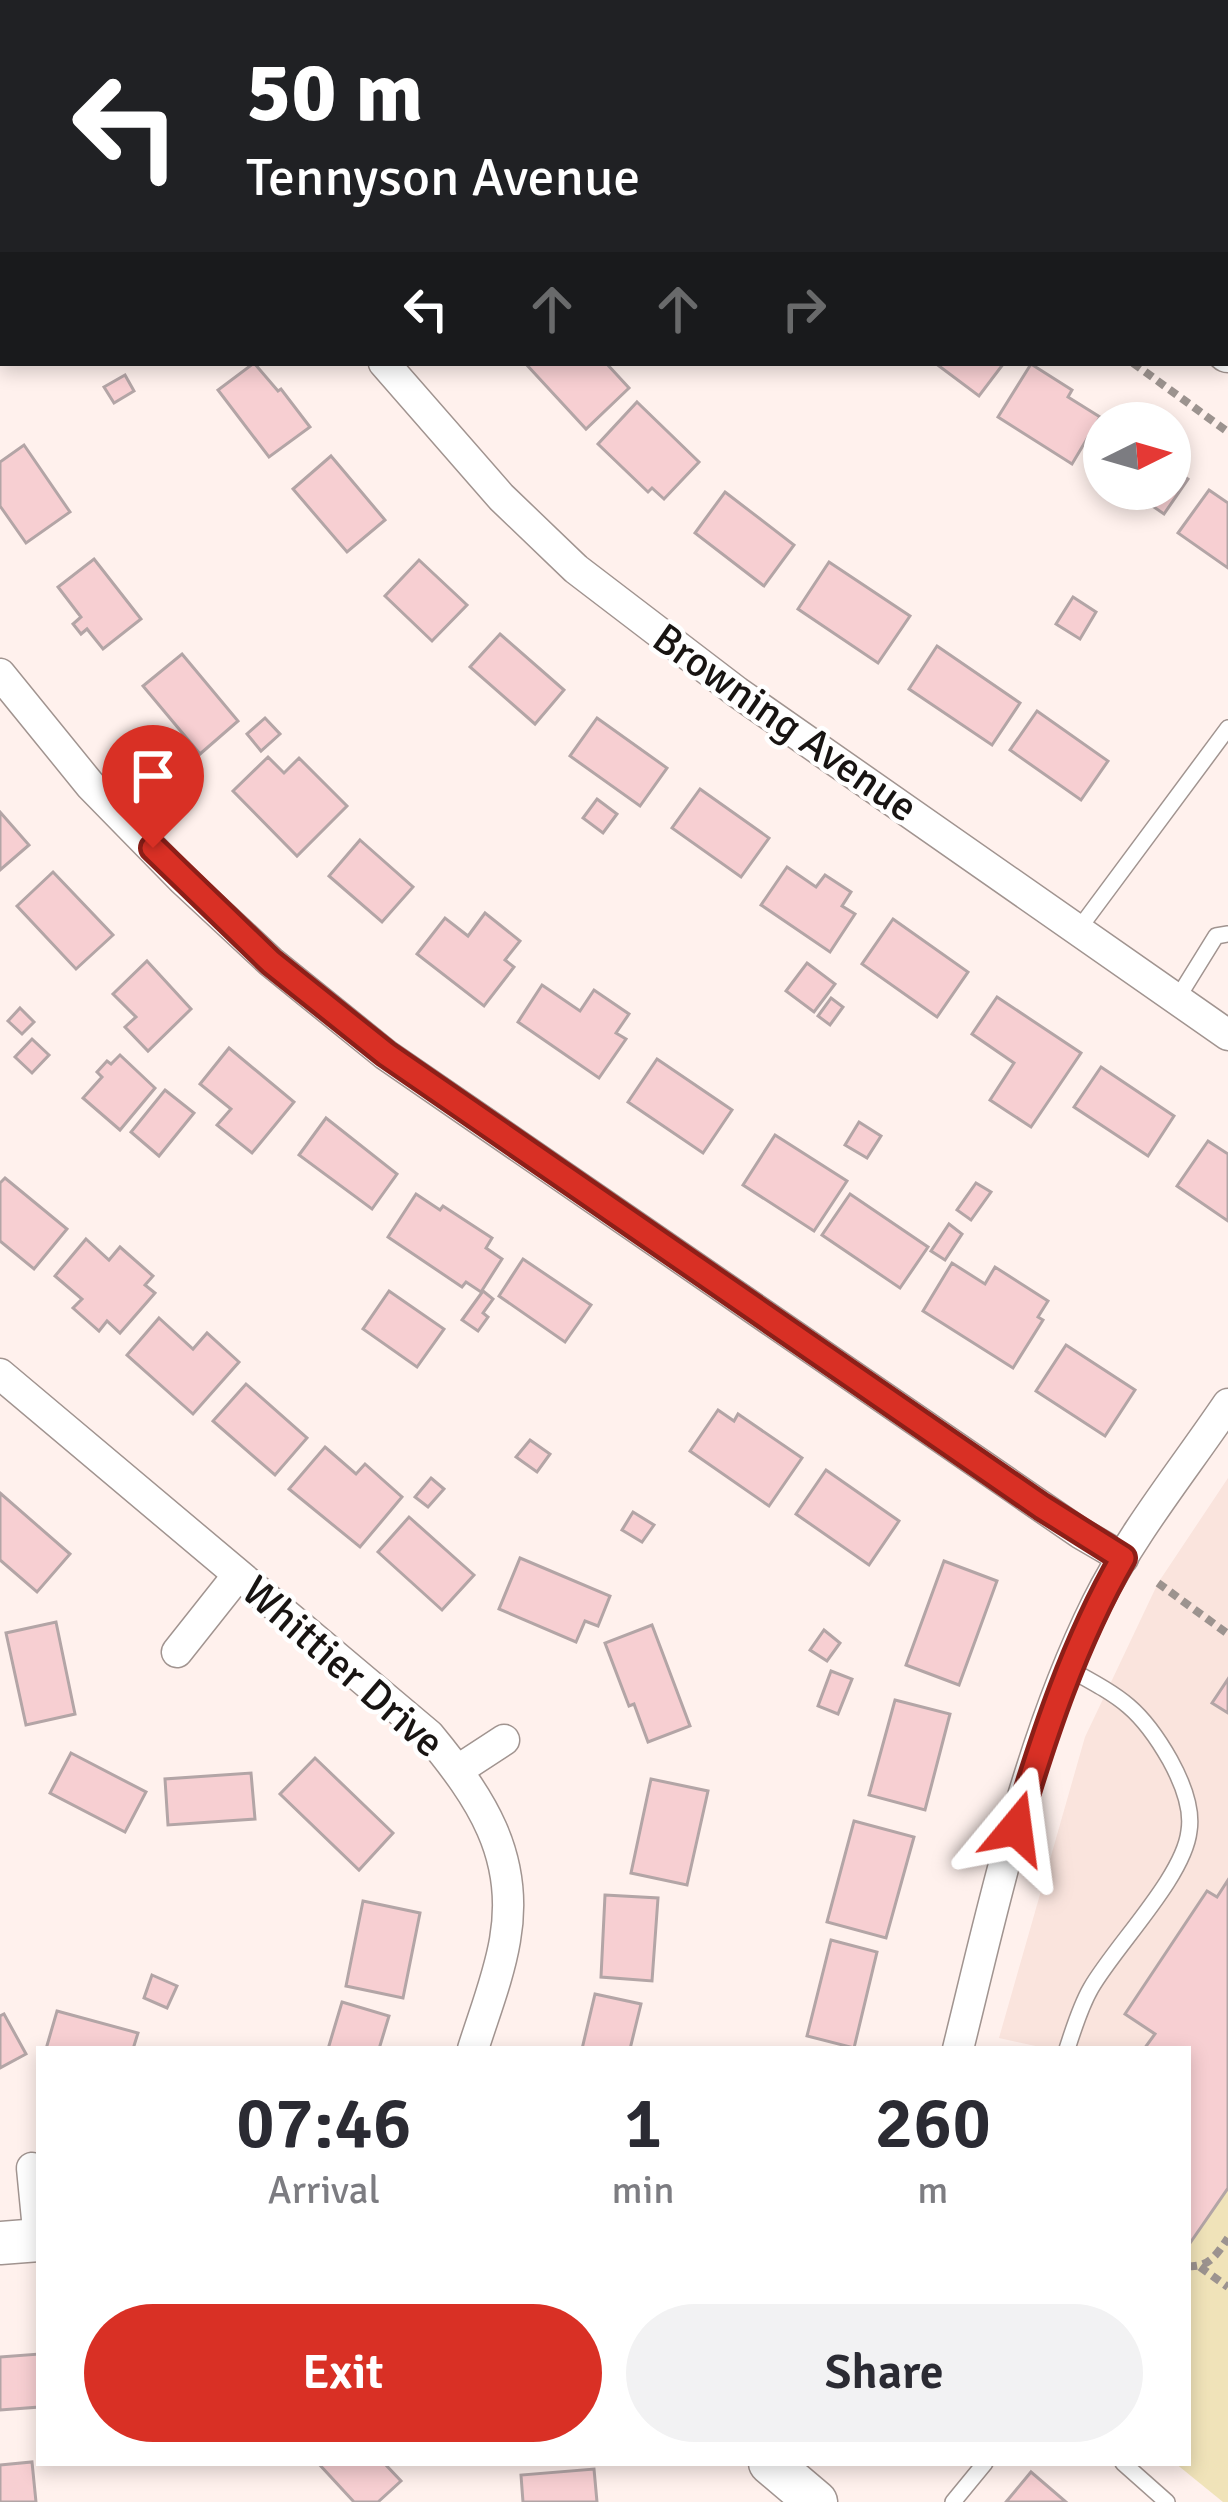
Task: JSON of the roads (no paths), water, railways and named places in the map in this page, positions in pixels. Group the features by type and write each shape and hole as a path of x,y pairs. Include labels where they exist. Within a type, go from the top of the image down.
{"main road":[{"path":"0,2243 36,2240"},
{"path":"774,2466 816,2502"}],"street":[{"name":"Browning Avenue","path":"387,366 501,496 576,569 737,692 1228,1034"},
{"path":"0,674 92,786 183,880 271,962 386,1054 1123,1558"},
{"name":"Whittier Drive","path":"0,1374 429,1735 458,1770 489,1820 508,1884 506,1940 474,2046"},
{"path":"959,2046 1039,1750 1069,1669 1097,1603 1123,1558 1228,1404"},
{"path":"177,1652 238,1575"},
{"path":"458,1770 504,1740"},
{"path":"32,2168 36,2209"}],"lane":[{"path":"1078,929 1228,728"},
{"path":"1177,999 1216,936 1228,934"},
{"path":"1068,2046 1093,1985 1174,1868 1190,1833 1188,1804 1153,1728 1127,1701 1069,1669"},
{"path":"953,2502 983,2466"},
{"path":"1126,2466 1165,2501"}]}
